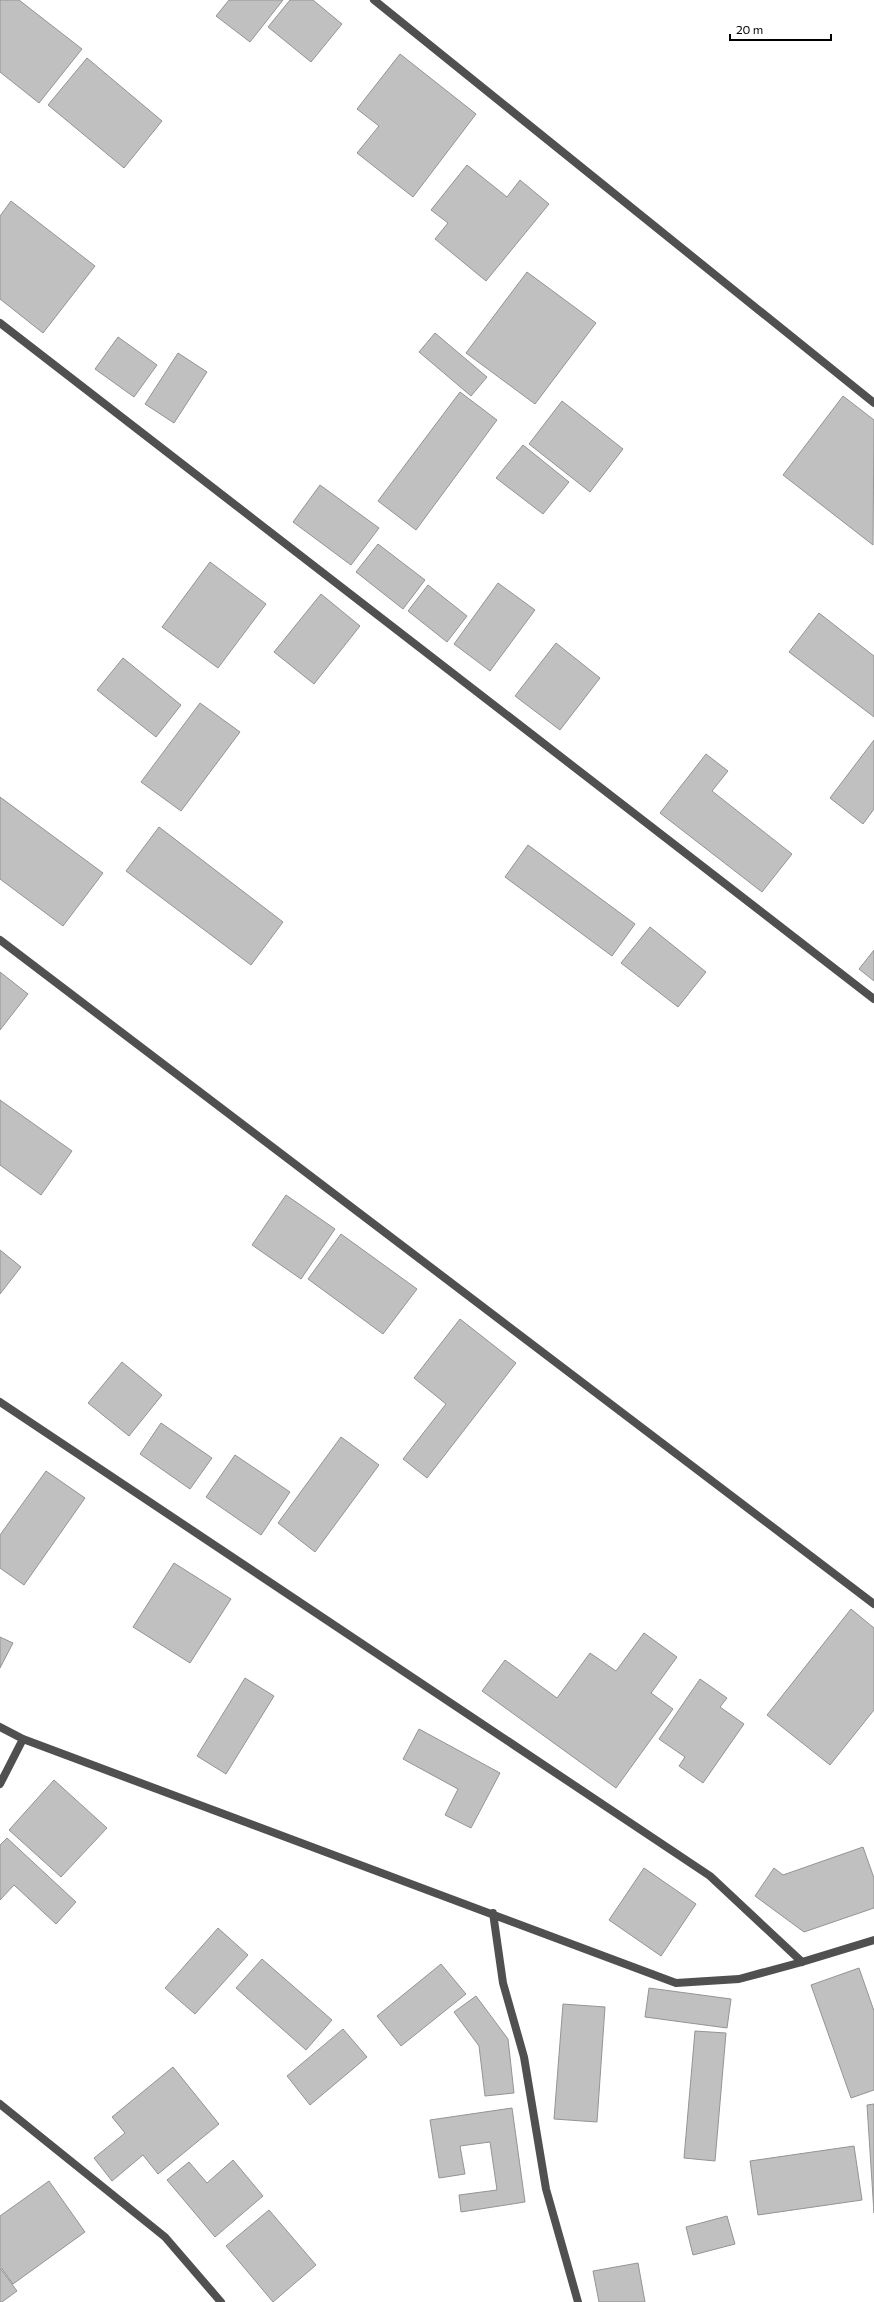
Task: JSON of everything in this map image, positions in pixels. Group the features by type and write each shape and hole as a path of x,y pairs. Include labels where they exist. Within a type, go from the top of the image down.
{"street":[{"path":"374,0 874,403"},
{"path":"0,323 874,999"},
{"path":"0,940 874,1604"},
{"path":"0,1402 710,1876 802,1962"},
{"path":"0,1727 23,1739 676,1983 739,1979 874,1940"},
{"path":"0,1784 23,1739"},
{"path":"493,1914 503,1984 524,2057 546,2189 578,2302"},
{"path":"0,2104 165,2237 221,2302"}],"building":[{"path":"0,0 19,0 82,49 39,103 0,72"},
{"path":"229,0 283,0 250,42 216,16"},
{"path":"290,0 313,0 342,24 311,62 268,27"},
{"path":"400,54 476,114 413,197 357,153 379,126 357,109"},
{"path":"87,58 162,121 124,168 48,105"},
{"path":"467,165 507,197 520,180 549,204 486,281 435,239 448,223 431,210"},
{"path":"11,201 95,266 43,333 0,299 0,216"},
{"path":"527,272 596,323 535,404 466,353"},
{"path":"435,333 487,377 471,396 419,352"},
{"path":"118,337 157,365 134,397 95,369"},
{"path":"178,353 207,372 174,423 145,404"},
{"path":"460,392 497,420 416,530 378,501"},
{"path":"843,396 874,420 873,545 783,475"},
{"path":"562,401 623,449 590,492 529,444"},
{"path":"523,445 569,482 543,514 496,478"},
{"path":"320,485 379,528 351,565 293,522"},
{"path":"378,544 425,580 403,609 356,572"},
{"path":"210,562 266,604 218,668 162,627"},
{"path":"498,583 535,610 490,671 454,644"},
{"path":"428,585 467,616 447,642 408,611"},
{"path":"321,594 360,626 314,684 274,652"},
{"path":"819,613 874,656 874,717 789,652"},
{"path":"556,643 600,678 560,730 515,696"},
{"path":"123,658 181,705 156,737 97,690"},
{"path":"200,703 240,732 181,811 141,782"},
{"path":"874,740 874,809 863,824 830,798"},
{"path":"706,754 728,771 712,791 792,854 762,892 660,813"},
{"path":"0,797 103,873 63,926 0,879"},
{"path":"159,827 283,922 251,965 126,871"},
{"path":"528,845 635,924 612,956 505,877"},
{"path":"650,927 706,972 678,1007 621,963"},
{"path":"874,950 874,981 859,969"},
{"path":"0,972 28,994 0,1030"},
{"path":"0,1100 72,1151 41,1195 0,1165"},
{"path":"286,1195 335,1229 301,1279 252,1245"},
{"path":"341,1234 417,1289 383,1334 308,1279"},
{"path":"0,1250 21,1267 0,1294"},
{"path":"460,1319 516,1363 427,1478 403,1459 446,1404 414,1378"},
{"path":"122,1362 162,1395 129,1436 88,1403"},
{"path":"161,1423 212,1458 190,1489 140,1454"},
{"path":"341,1437 379,1465 315,1552 278,1523"},
{"path":"235,1455 290,1492 261,1535 206,1497"},
{"path":"46,1471 85,1498 24,1585 0,1568 0,1535"},
{"path":"174,1563 231,1599 190,1663 133,1627"},
{"path":"851,1609 874,1628 874,1710 830,1765 767,1715"},
{"path":"644,1633 677,1657 651,1693 673,1709 616,1788 482,1691 505,1660 557,1698 590,1653 616,1671"},
{"path":"0,1637 13,1643 0,1668"},
{"path":"245,1678 274,1696 226,1774 197,1756"},
{"path":"700,1679 727,1698 720,1707 744,1724 703,1783 679,1766 685,1757 659,1739"},
{"path":"419,1729 500,1773 471,1828 445,1815 458,1789 403,1759"},
{"path":"54,1780 107,1828 61,1877 9,1830"},
{"path":"7,1838 76,1902 56,1924 14,1885 0,1900 0,1845"},
{"path":"863,1847 874,1878 874,1908 804,1932 755,1896 774,1868 783,1875"},
{"path":"644,1868 696,1904 661,1956 609,1920"},
{"path":"218,1928 248,1955 195,2014 165,1988"},
{"path":"262,1959 332,2020 306,2050 236,1988"},
{"path":"441,1964 466,1994 401,2046 377,2016"},
{"path":"859,1968 874,2011 874,2090 851,2098 811,1985"},
{"path":"649,1988 731,1999 727,2028 645,2017"},
{"path":"476,1996 508,2039 514,2093 485,2096 479,2046 454,2012"},
{"path":"563,2004 605,2007 597,2122 554,2119"},
{"path":"343,2029 367,2057 310,2105 287,2076"},
{"path":"695,2031 726,2033 715,2161 684,2158"},
{"path":"173,2067 219,2124 158,2174 143,2155 112,2181 94,2158 125,2133 112,2117"},
{"path":"874,2104 874,2213 867,2105"},
{"path":"512,2108 525,2202 461,2212 459,2195 497,2190 490,2142 460,2146 465,2174 439,2178 430,2120"},
{"path":"854,2146 862,2200 758,2215 750,2161"},
{"path":"233,2160 263,2196 215,2237 167,2180 189,2162 207,2183"},
{"path":"49,2181 85,2232 13,2284 0,2266 0,2216"},
{"path":"269,2210 316,2265 273,2302 226,2246"},
{"path":"727,2216 735,2244 693,2255 686,2227"},
{"path":"638,2263 645,2302 599,2302 593,2271"},
{"path":"0,2268 17,2291 2,2302 0,2302"}]}
